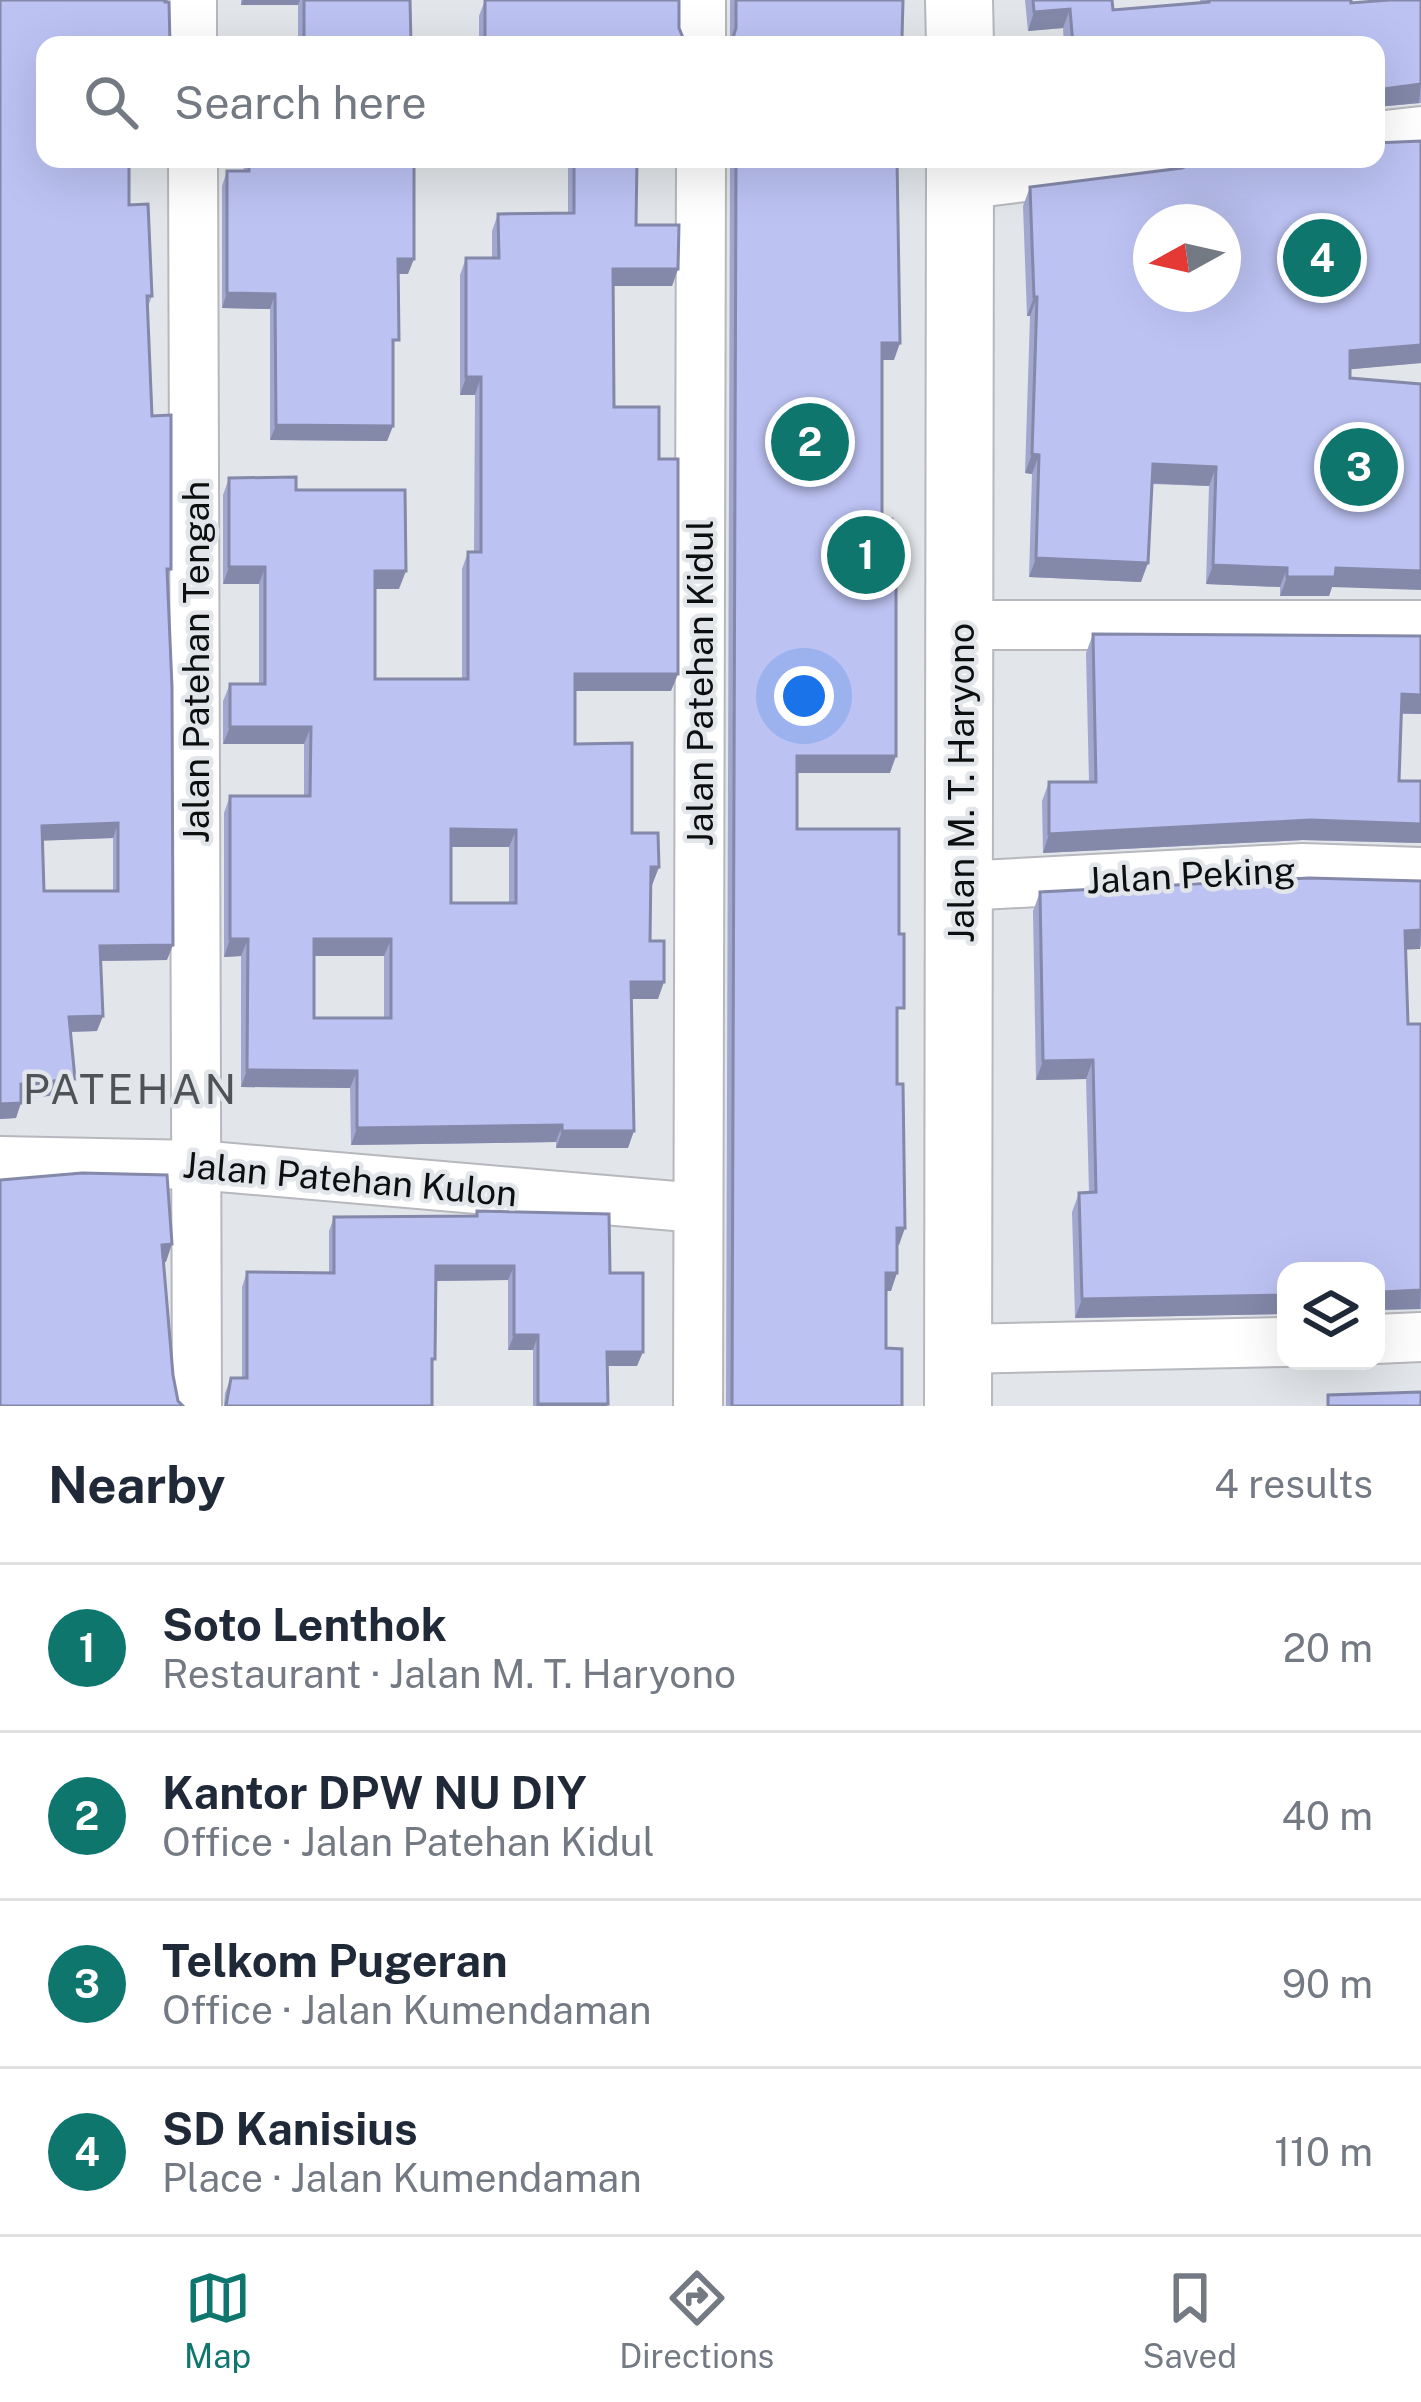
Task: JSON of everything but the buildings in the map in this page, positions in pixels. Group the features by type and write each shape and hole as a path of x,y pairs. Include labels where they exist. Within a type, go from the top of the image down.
{"main road":[{"path":"959,0 959,36"},
{"name":"Jalan M. T. Haryono","path":"958,1377 961,172"}],"street":[{"path":"192,0 192,36"},
{"path":"701,0 701,36"},
{"path":"1385,135 1421,131"},
{"name":"Jalan Patehan Tengah","path":"193,168 196,1406"},
{"name":"Jalan Patehan Kidul","path":"698,1406 701,168"},
{"path":"961,172 1025,168"},
{"path":"962,626 1421,625"},
{"name":"Jalan Peking","path":"962,886 1302,868 1421,872"},
{"name":"Jalan Patehan Kulon","path":"0,1160 197,1165 698,1208"},
{"path":"1385,1339 1421,1337"},
{"path":"958,1377 1277,1343"}],"place":[{"name":"SD Kanisius","path":"1322,258"},
{"name":"Kantor DPW NU DIY","path":"810,442"},
{"name":"Telkom Pugeran","path":"1359,467"},
{"name":"Soto Lenthok","path":"866,555"}],"district":[{"name":"PATEHAN","path":"131,1089"}]}
